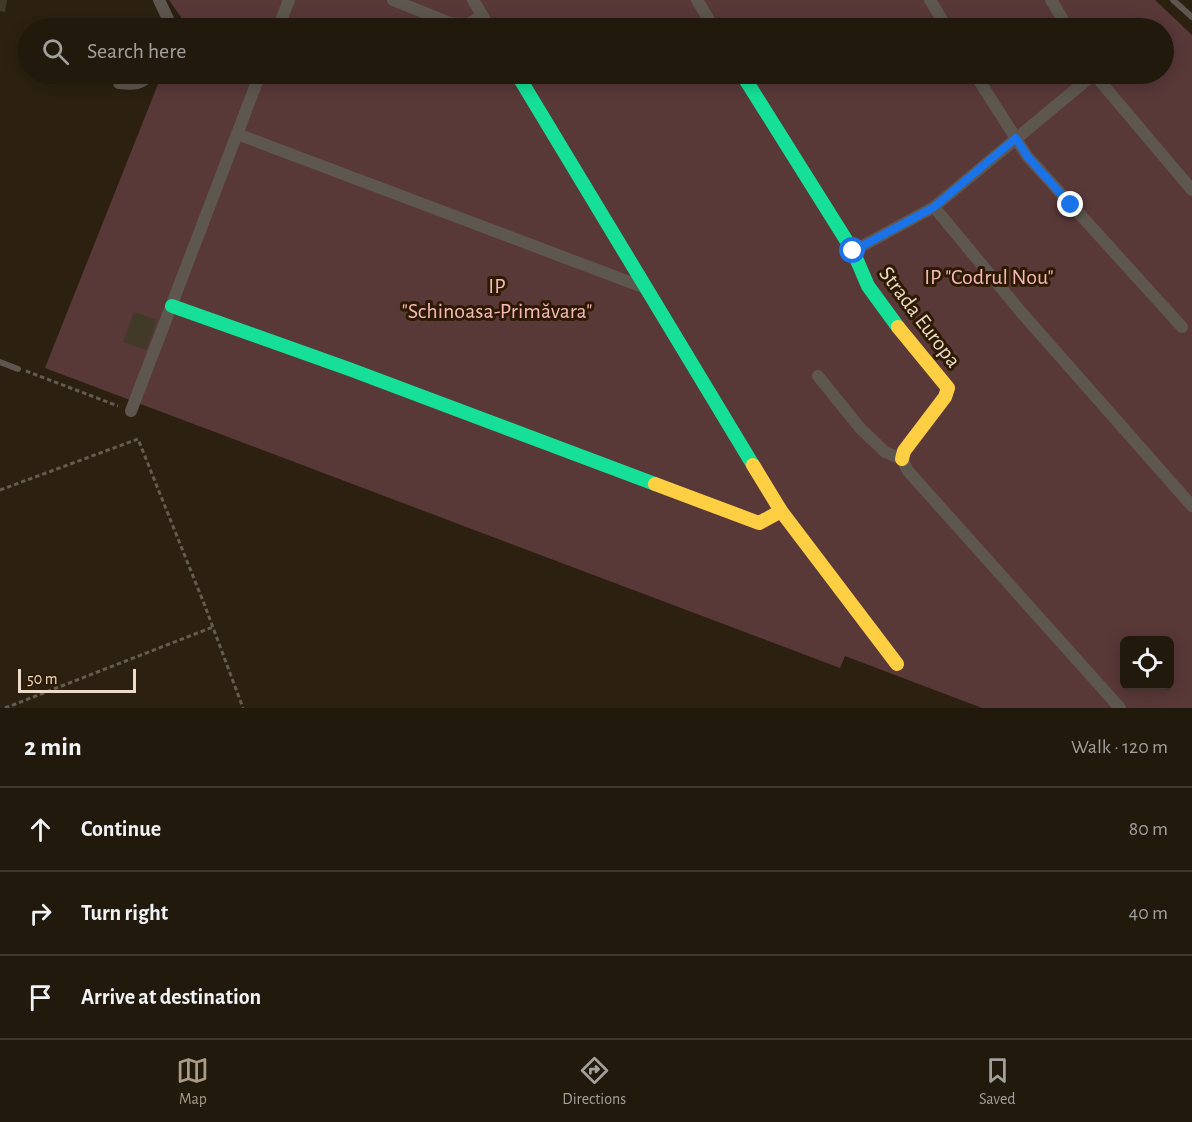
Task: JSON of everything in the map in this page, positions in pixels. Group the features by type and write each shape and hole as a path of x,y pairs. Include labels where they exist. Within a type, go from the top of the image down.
{"street":[{"path":"159,0 168,18"},
{"path":"282,18 289,0"},
{"path":"393,0 438,18"},
{"path":"473,0 482,16 478,18"},
{"path":"697,0 708,18"},
{"path":"930,0 941,18"},
{"path":"1051,0 1062,18"},
{"path":"131,411 256,84"},
{"path":"523,84 781,511 897,664"},
{"name":"Strada Europa","path":"748,84 853,251 859,271 876,299 948,388 945,397 904,451 902,459"},
{"path":"981,84 1027,156 1182,327"},
{"path":"853,251 934,207 1082,84"},
{"path":"1102,84 1192,190"},
{"path":"237,134 648,289"},
{"path":"934,207 1021,312 1192,506"},
{"path":"172,306 349,369 759,523 781,511"},
{"path":"818,376 860,428 885,452 902,459 908,471 1120,708"}],"lane":[{"path":"1173,0 1192,17"},
{"path":"0,362 18,369"}],"path":[{"path":"18,369 131,411"},
{"path":"0,490 138,439 243,708"},
{"path":"5,708 213,627"}],"green space":[{"path":"169,0 1155,0 1192,35 1192,708 982,708 845,656 840,668 45,368 158,84 1174,84 1174,18 182,18"}],"building":[{"path":"0,0 7,0 5,12 0,11"},
{"path":"134,312 157,320 146,350 123,342"}],"traffic: fast":[{"path":"523,84 753,465"},
{"path":"748,84 853,251 868,286 898,327"},
{"path":"172,306 349,369 655,484"}],"traffic: slow":[{"path":"898,327 948,388 945,397 904,451 902,459"},
{"path":"753,465 781,511 897,664"},
{"path":"655,484 759,523 781,511"}],"route":[{"path":"853,251 934,207 1016,138 1027,156 1071,205"}],"park label":[{"name":"IP \"Codrul Nou\"","path":"989,277"},
{"name":"IP \"Schinoasa-Primăvara\"","path":"497,298"}]}
